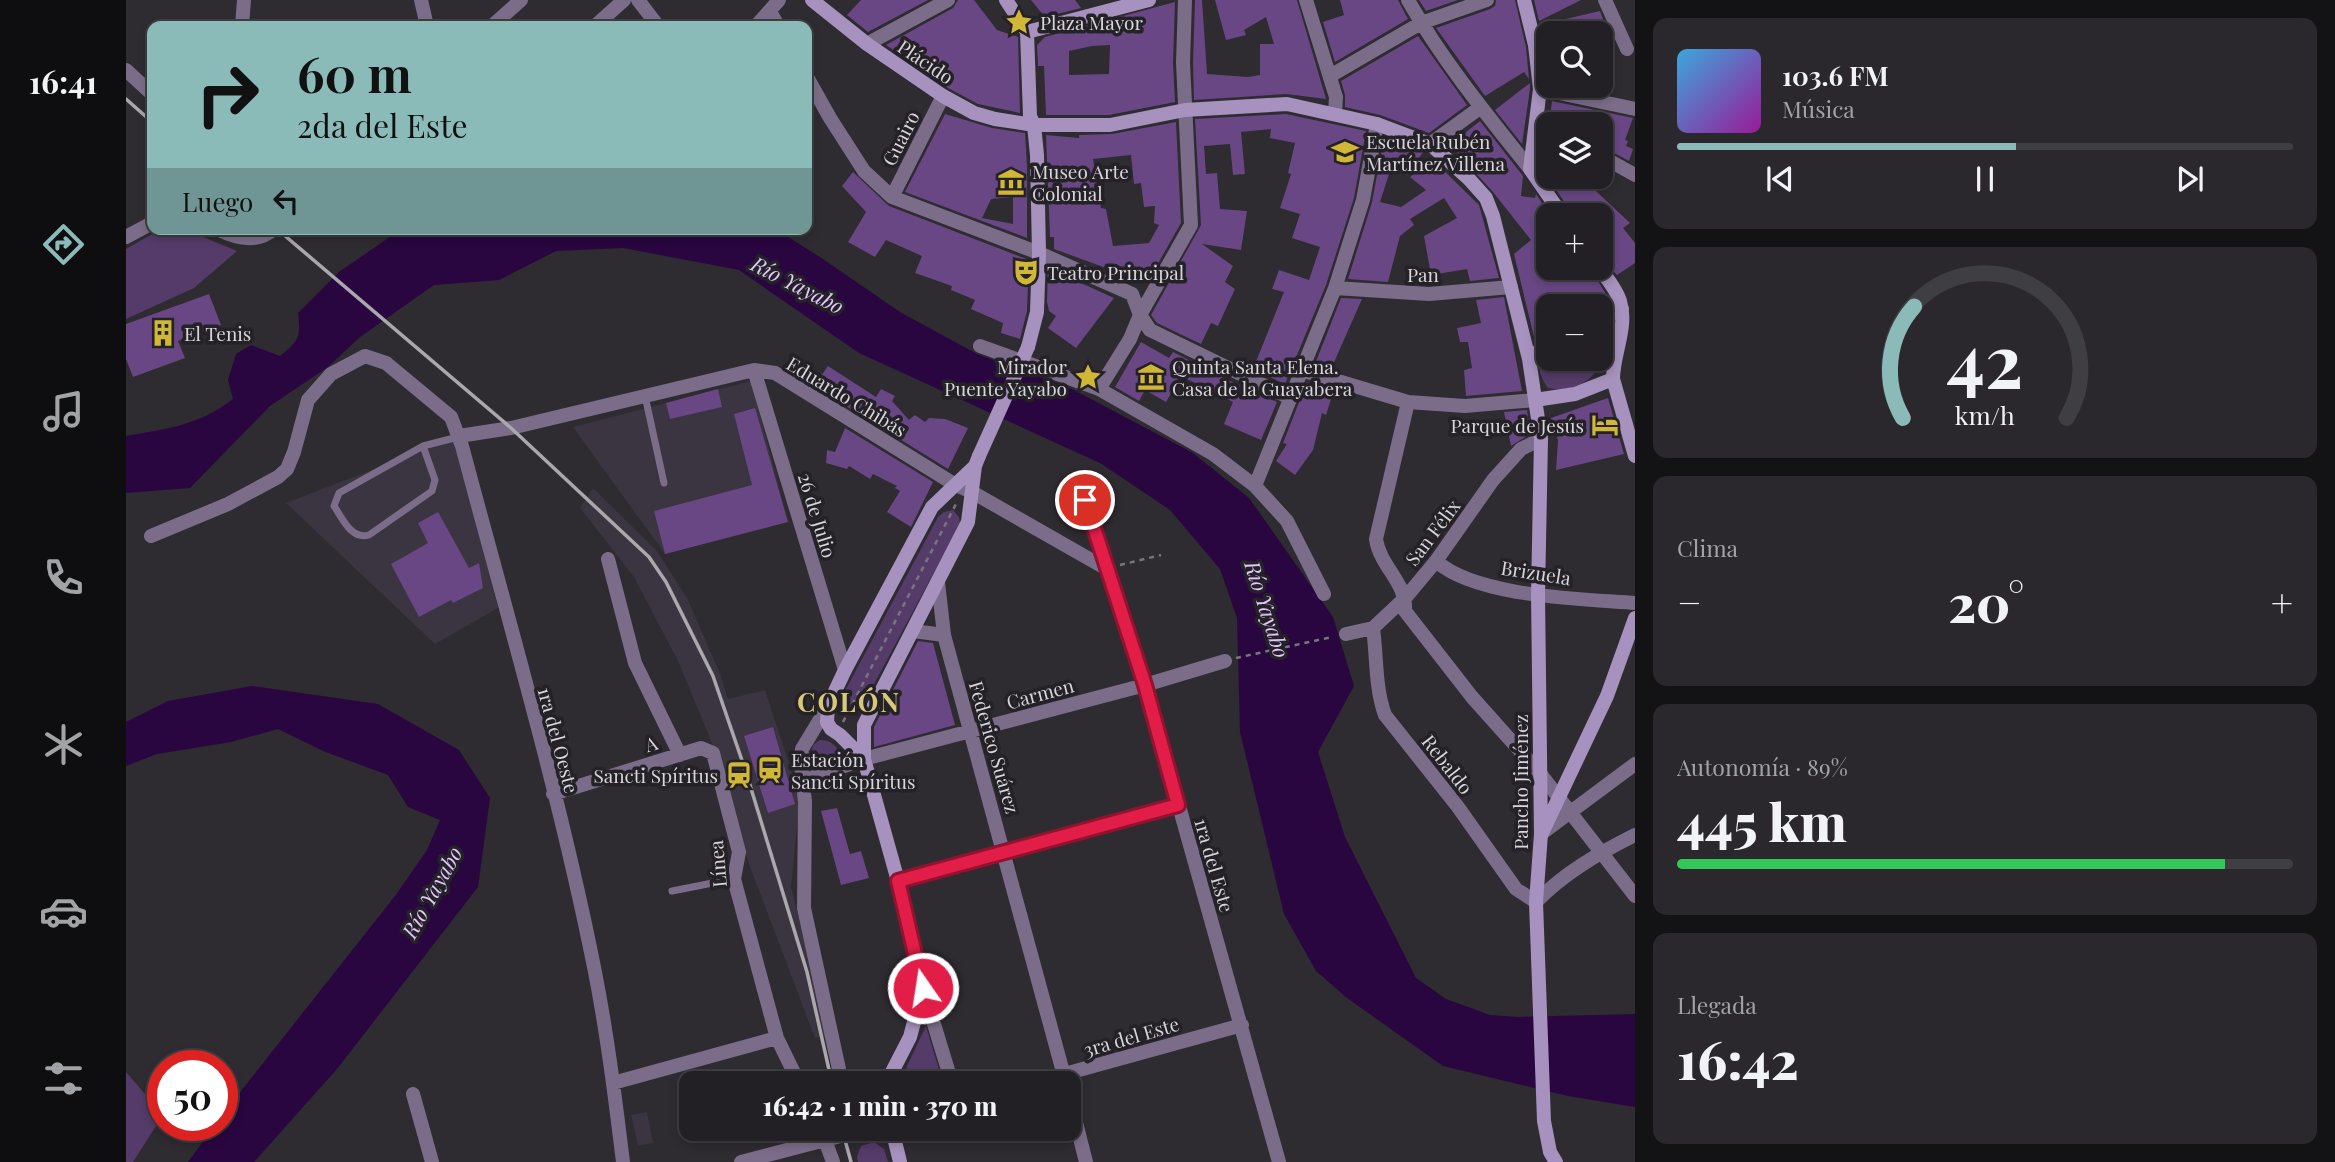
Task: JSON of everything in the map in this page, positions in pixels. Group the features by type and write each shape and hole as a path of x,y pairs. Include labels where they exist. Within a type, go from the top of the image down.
{"main road":[{"name":"Plácido","path":"812,0 867,44 943,96 974,113 995,120 1034,125 1110,125 1185,110 1287,104 1377,124 1430,144"},
{"path":"893,1071 910,1037 923,988 898,881 864,759 864,725 968,522 977,461 1028,347 1037,312 1037,155 1034,125 1030,116 1027,32 1006,0"},
{"path":"1027,32 1149,0"},
{"path":"1524,0 1536,54"},
{"name":"Pancho Jiménez","path":"1430,144 1486,198 1493,215 1529,359 1541,439 1538,595 1541,834 1536,902 1544,1121 1550,1152 1556,1162"},
{"path":"1536,149 1530,169 1554,203"},
{"path":"1607,280 1628,309 1616,348 1613,379 1635,456"},
{"path":"1613,345 1616,348"},
{"path":"1529,359 1536,353"},
{"path":"1535,400 1575,394 1613,379"},
{"path":"864,759 827,722 828,706 932,507 977,461"},
{"path":"932,507 944,501 958,500 966,506 968,522"},
{"path":"1541,834 1607,696 1635,618"},
{"path":"838,734 850,733 864,725"},
{"path":"895,1141 900,1162"}],"street":[{"path":"242,21 244,0"},
{"path":"421,0 426,21"},
{"path":"498,21 521,0"},
{"path":"601,21 624,0"},
{"path":"639,0 654,21"},
{"path":"867,44 948,0"},
{"path":"1099,389 1130,339 1140,315 1191,225 1185,110 1185,0"},
{"path":"1306,0 1336,97 1335,114"},
{"path":"1408,0 1421,23 1481,107 1530,169"},
{"path":"1330,76 1421,23 1488,0"},
{"path":"1605,0 1631,49"},
{"path":"761,21 775,6"},
{"path":"126,70 147,89"},
{"path":"812,86 864,171 892,198 1039,253 1132,294 1140,315 1150,330 1290,398"},
{"name":"Guairo","path":"892,198 943,96"},
{"path":"1583,98 1635,109"},
{"path":"1430,144 1481,107"},
{"path":"1255,486 1335,288 1363,200 1377,124"},
{"path":"1613,163 1635,175"},
{"path":"126,237 147,226"},
{"path":"237,235 250,239 267,235"},
{"name":"Pan","path":"1335,288 1429,294 1511,287"},
{"path":"980,346 1099,389 1213,454 1255,486 1287,521 1324,594"},
{"name":"1ra del Oeste","path":"151,536 228,504 288,469 308,400 331,374 365,356 386,363 451,417 459,436 554,794 594,967 624,1162"},
{"path":"459,436 510,428 754,370"},
{"name":"Eduardo Chibás","path":"754,370 775,373 954,484 1107,569"},
{"name":"26 de Julio","path":"754,370 845,670"},
{"path":"1301,370 1408,402 1465,406 1535,400"},
{"path":"1408,402 1376,539 1378,551 1406,597 1405,611 1472,697 1539,772 1635,896"},
{"name":"San Félix","path":"1373,628 1406,597 1436,561 1493,480 1521,449 1541,439"},
{"name":"1ra del Este","path":"1085,500 1145,685 1279,1162"},
{"path":"608,559 635,663 680,755"},
{"name":"Brizuela","path":"1436,561 1446,570 1465,579 1538,595 1635,603"},
{"name":"Federico Suárez","path":"937,582 944,635 1063,1071"},
{"path":"1346,634 1373,628"},
{"name":"Rebaldo","path":"1373,628 1379,698 1385,715 1458,807 1516,890 1536,902"},
{"path":"913,631 944,635"},
{"name":"Carmen","path":"803,781 864,759 1145,685 1225,661"},
{"path":"828,706 802,749 804,908 839,1071"},
{"name":"Línea","path":"680,755 702,748 713,753 739,852 734,878 777,1038 793,1071"},
{"name":"A","path":"554,794 680,755"},
{"path":"1541,834 1635,764"},
{"path":"898,881 1178,805"},
{"path":"1536,902 1553,884 1601,852 1635,835"},
{"path":"923,988 948,1071"},
{"name":"3ra del Este","path":"1081,1074 1242,1025"},
{"path":"613,1083 777,1038"},
{"path":"413,1094 432,1162"},
{"path":"741,1162 805,1141"},
{"path":"825,1141 833,1162"},
{"path":"1081,1141 1086,1162"}],"lane":[{"path":"645,396 664,483"},
{"path":"423,446 435,480 432,491 369,535 354,535 334,506 339,494 423,446 459,436"},
{"path":"672,891 734,878"}],"path":[{"path":"838,734 958,500"},
{"path":"1107,569 1161,555"},
{"path":"1225,661 1346,634"}],"shaded area":[{"path":"150,235 198,235 237,251 194,288 126,319 126,249"},
{"path":"1541,371 1596,371 1585,382 1568,389 1548,388"},
{"path":"751,381 788,522 665,554 573,427"},
{"path":"457,437 498,608 435,644 286,503"},
{"name":"Estación Sancti Spíritus","path":"593,488 657,551 687,598 719,671 728,699 765,690 800,797 791,887 828,1036 815,1038 750,867 714,748 678,661 634,577 580,508"},
{"path":"953,510 959,517 960,524 859,712 846,716 841,711 839,702 938,517"},
{"path":"820,740 831,742 836,747 842,756 840,762 824,763 811,755 813,745"},
{"path":"926,1026 939,1071 906,1071"},
{"path":"126,1072 147,1096 147,1140 133,1162 126,1162"},
{"path":"647,1112 653,1143 638,1146 631,1115"},
{"path":"874,1142 884,1149 888,1162 858,1162 861,1146"}],"water":[{"name":"Río Yayabo","path":"393,235 785,235 900,312 977,354 1072,389 1193,453 1249,498 1333,617 1354,686 1318,752 1345,837 1416,978 1446,999 1490,1015 1518,1017 1635,1014 1635,1107 1568,1096 1443,1066 1347,998 1316,971 1284,914 1240,732 1237,618 1220,569 1170,510 1100,463 859,353 739,270 623,248 556,251 499,280 434,285 360,337 328,367 270,406 190,488 126,493 126,436 195,420 233,399 228,380 236,354 251,345 280,356 297,338 298,313 339,272"},
{"name":"Río Yayabo","path":"252,686 378,704 459,750 490,798 478,887 337,1069 254,1162 188,1162 203,1141 238,1141 238,1095 395,896 427,850 440,820 408,807 388,775 323,751 278,729 231,742 157,754 126,766 126,722 168,701"}],"building":[{"path":"861,0 928,0 868,32 847,15"},
{"path":"958,0 974,0 997,30 1018,37 1020,113 978,104 948,88 886,45 953,8"},
{"path":"1031,0 1075,0 1081,8 1045,17"},
{"path":"1195,0 1202,0 1207,74 1248,77 1260,75 1260,44 1274,44 1266,17 1244,30 1246,35 1226,40 1215,0 1297,0 1326,99 1286,94 1194,100"},
{"path":"1340,0 1398,0 1408,19 1335,62 1323,22 1344,15"},
{"path":"1419,0 1458,0 1426,11"},
{"path":"1496,0 1515,0 1526,47 1529,79 1524,72 1485,96 1436,28 1490,9 1495,6"},
{"path":"1534,0 1581,0 1539,21"},
{"path":"1175,2 1175,102 1109,115 1046,115 1044,66 1038,66 1037,45 1045,37","holes":["1110,45 1109,74 1069,75 1069,51"]},
{"path":"1600,11 1604,21 1557,21"},
{"path":"1418,36 1467,105 1429,133 1380,115 1345,107 1341,81"},
{"path":"1530,83 1530,89 1522,144 1495,110"},
{"path":"1552,101 1604,112 1551,112"},
{"path":"945,114 992,128 1025,133 1027,238 905,192","holes":["1013,197 1013,224 982,218 991,199"]},
{"path":"1286,114 1366,131 1354,198 1326,285 1285,384 1253,369 1284,292 1272,289 1279,270 1309,280 1320,247 1292,238 1300,214 1280,208 1291,174 1288,173 1295,143 1270,138 1271,129 1241,132 1245,174 1233,175 1230,144 1204,146 1206,174 1217,173 1220,209 1247,211 1241,250 1202,244 1233,266 1225,282 1235,289 1218,326 1211,323 1201,344 1157,323 1151,315 1201,225 1195,119"},
{"path":"1613,114 1633,118 1625,140 1628,141 1626,146 1633,149 1629,161 1613,152"},
{"path":"1480,121 1523,176 1521,196 1535,198 1536,194 1542,203 1536,203 1536,280 1597,280 1606,294 1536,294 1535,341 1514,254 1531,240 1493,192 1450,145"},
{"path":"1176,122 1181,223 1147,283 1054,249 1054,237 1050,237 1046,135 1079,138 1079,135 1112,134","holes":["1131,155 1134,184 1141,183 1144,207 1155,206 1154,223 1159,225 1149,243 1113,246 1106,209 1101,208 1093,159"]},
{"path":"1384,137 1423,152 1408,175 1390,171 1380,202 1401,207 1426,190 1410,177 1432,159 1479,205 1499,278 1470,281 1467,269 1431,275 1424,236 1457,218 1444,198 1410,219 1414,225 1400,236 1388,282 1348,279 1372,202"},
{"path":"853,172 889,206 1029,260 1027,311 1020,339 1001,333 1003,323 971,309 975,300 951,290 952,286 915,273 922,256 886,240 875,257 848,242 866,212 842,186"},
{"path":"1556,189 1594,189 1609,203 1565,203"},
{"path":"1613,207 1630,223 1623,228 1635,243 1635,263 1617,275 1613,271"},
{"path":"1048,268 1114,298 1076,348 1048,328 1056,316 1049,311 1047,302"},
{"name":"El Tenis","path":"209,294 221,325 178,341 185,358 133,377 126,359 126,324"},
{"path":"1504,297 1522,391 1466,396 1464,370 1472,368 1468,342 1460,342 1457,328 1481,323 1476,300"},
{"path":"1341,298 1362,299 1331,369 1315,364"},
{"path":"1141,342 1169,358 1173,352 1277,402 1261,440 1224,424 1233,402 1181,376 1166,402 1145,390 1139,401 1115,387"},
{"path":"828,366 876,397 881,389 895,396 892,401 909,420 915,415 925,422 929,418 945,419 968,428 948,469 814,386"},
{"path":"1307,382 1334,390 1326,415 1322,413 1313,450 1295,475 1276,461 1287,444 1283,443"},
{"path":"718,389 722,407 670,419 666,403"},
{"path":"1608,398 1624,454 1556,470 1558,440 1551,418"},
{"path":"755,408 788,522 665,554 654,511 752,485 734,414"},
{"path":"1527,410 1530,434 1511,446 1504,412"},
{"path":"845,428 933,482 911,527 887,512 900,491 895,488 897,486 873,474 870,479 849,466 847,469 826,463 827,450 835,452"},
{"path":"438,512 469,568 479,563 483,588 453,603 451,600 419,617 391,564 428,543 418,523"},
{"path":"918,641 933,643 955,725 874,747 874,727"},
{"name":"Estación Sancti Spíritus","path":"773,727 795,804 768,813 744,736"},
{"path":"837,808 850,854 861,851 869,878 841,885 821,811"}],"railway":[{"path":"126,99 147,118"},
{"path":"284,235 511,428 649,557 666,582 713,676 746,772 807,972 829,1071"},
{"path":"845,1141 851,1162"}],"place":[{"name":"Plaza Mayor","path":"1019,22"},
{"name":"Escuela Rubén Martínez Villena","path":"1345,152"},
{"name":"Museo Arte Colonial","path":"1011,182"},
{"name":"Teatro Principal","path":"1026,272"},
{"name":"El Tenis","path":"163,333"},
{"name":"Mirador Puente Yayabo","path":"1088,377"},
{"name":"Quinta Santa Elena. Casa de la Guayabera","path":"1151,377"},
{"name":"Parque de Jesús","path":"1605,425"},
{"name":"Estación Sancti Spíritus","path":"770,770"},
{"name":"Sancti Spíritus","path":"739,775"}],"district":[{"name":"COLÓN","path":"849,701"}],"route":[{"path":"923,988 898,881 1178,805 1145,685 1085,500"}]}
